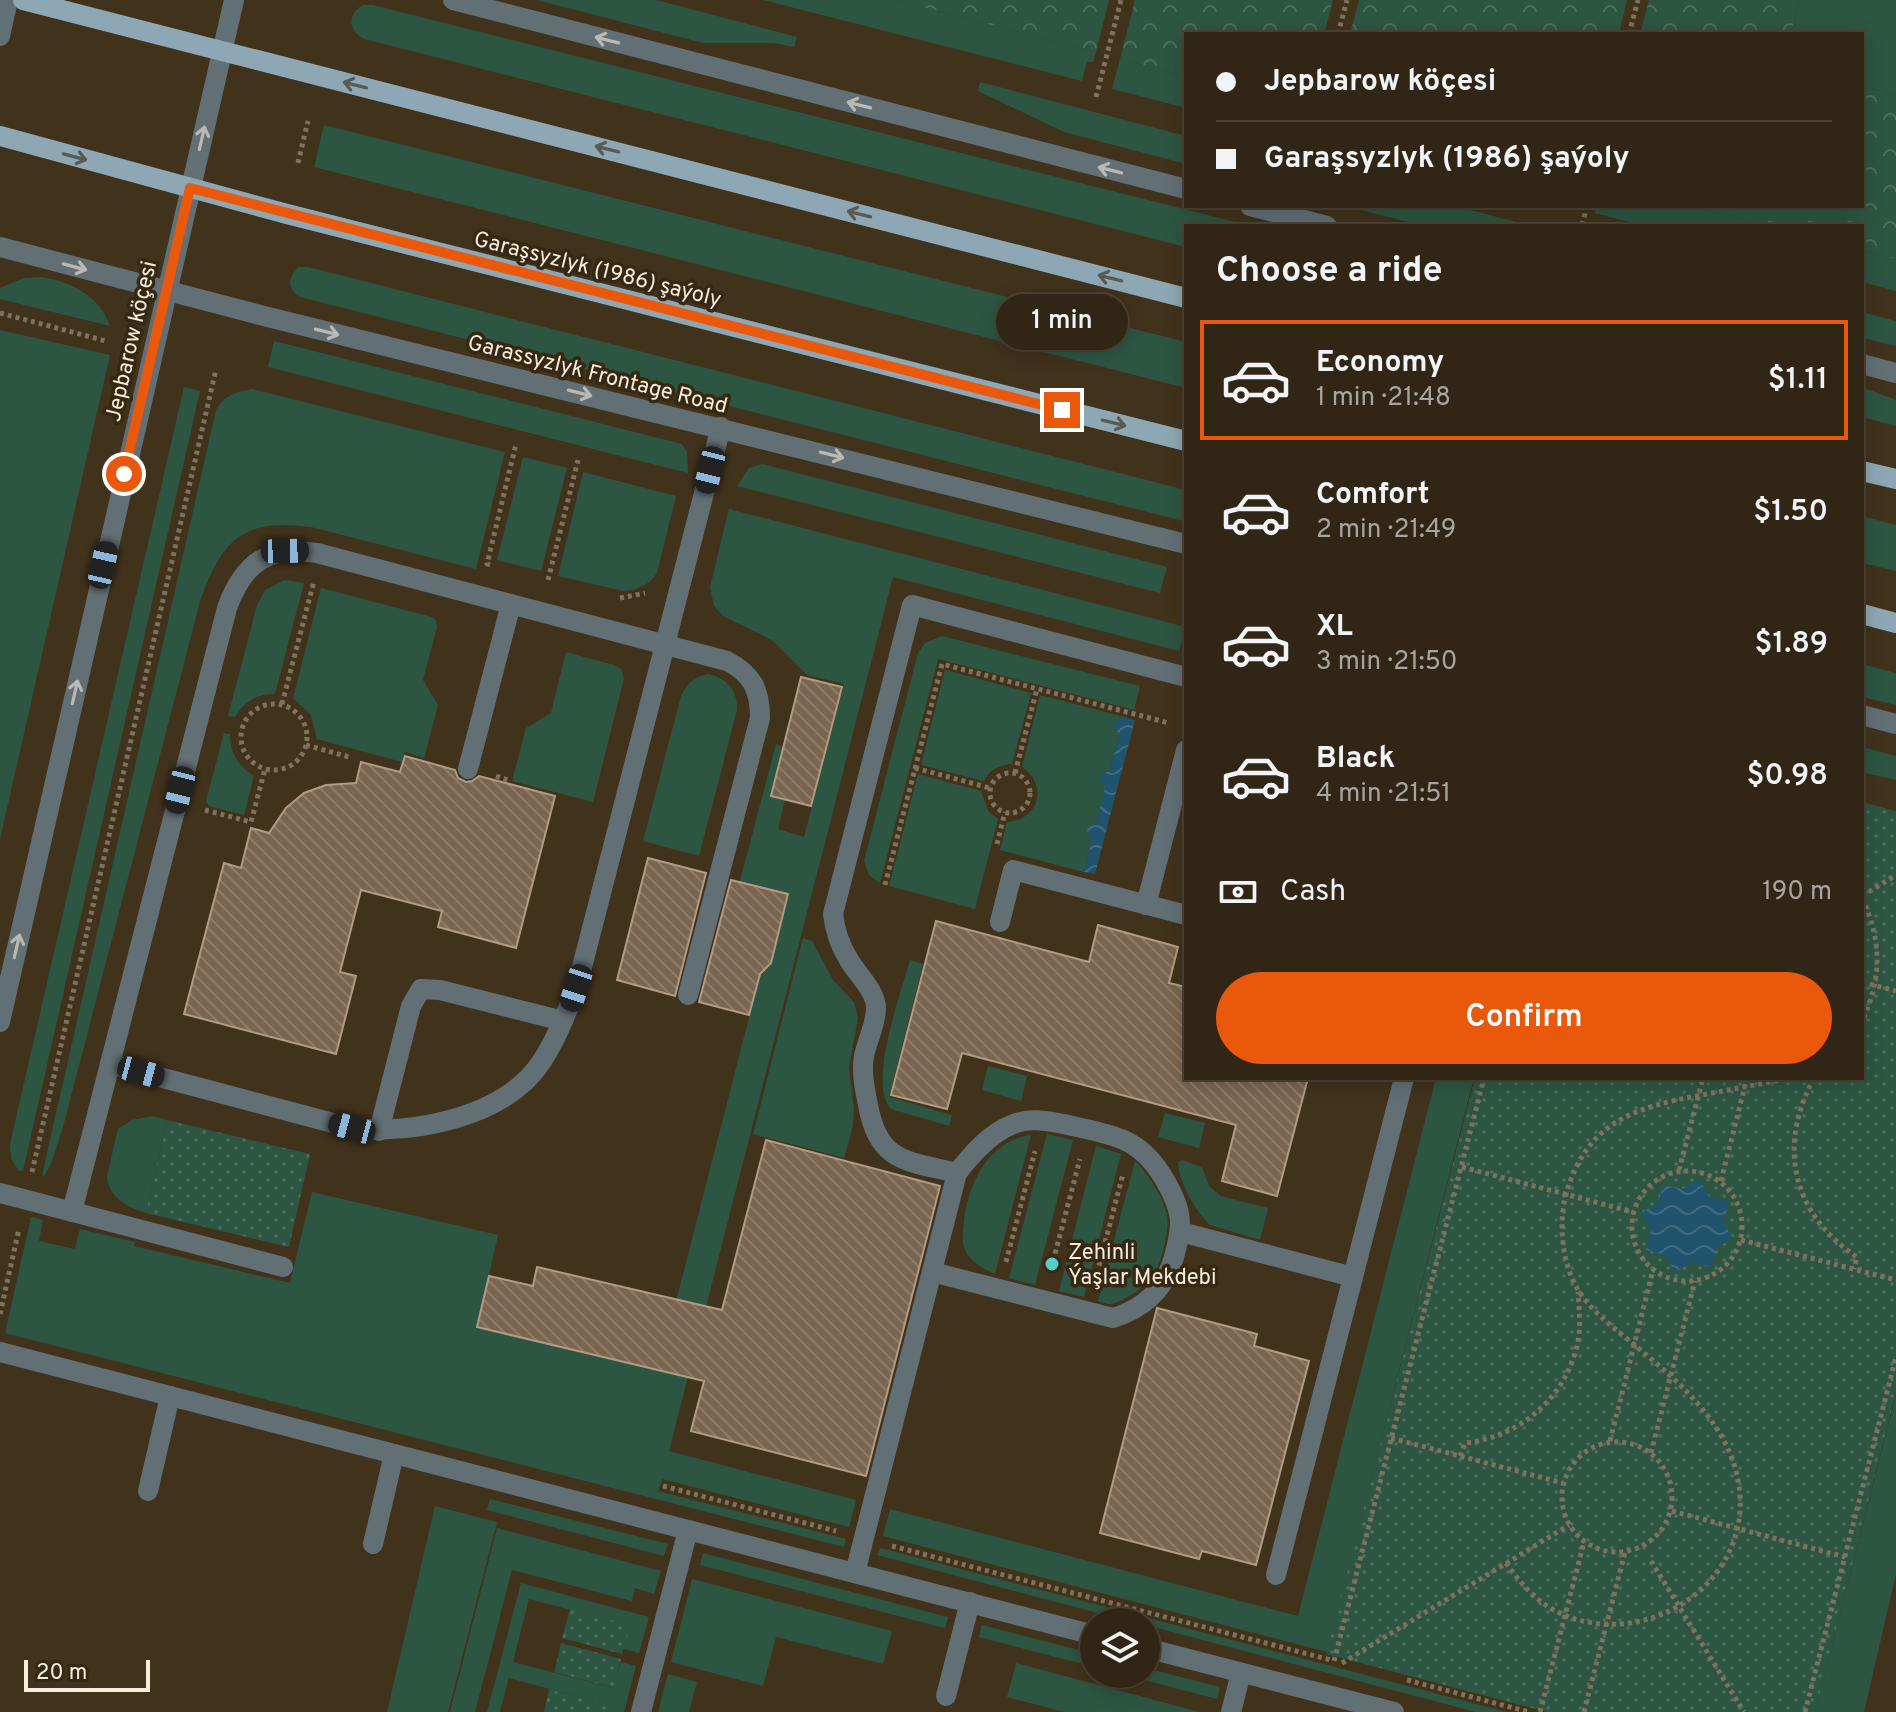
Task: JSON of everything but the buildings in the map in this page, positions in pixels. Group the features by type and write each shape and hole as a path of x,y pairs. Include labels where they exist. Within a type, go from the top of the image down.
{"main road":[{"path":"23,0 1184,297"},
{"name":"Garaşsyzlyk (1986) şaýoly","path":"0,136 190,188 1184,440"},
{"path":"1864,471 1896,479"},
{"path":"1864,615 1896,623"}],"street":[{"path":"0,36 8,0"},
{"name":"Jepbarow köçesi","path":"0,1022 234,0"},
{"path":"453,0 1184,188"},
{"path":"1258,208 1319,224"},
{"name":"Garassyzlyk Frontage Road","path":"0,247 1184,543"},
{"path":"1864,365 1896,373"},
{"path":"110,1064 352,1128 379,1131 437,1124 468,1114 519,1085 541,1064 563,1021 581,971 721,427"},
{"path":"72,1212 227,608 248,569 271,555 301,551 666,644 727,661 743,669 754,683 760,699 760,718 688,995"},
{"path":"468,769 511,604"},
{"path":"957,1173 903,1159 890,1153 878,1140 871,1121 863,1073 877,1007 835,932 833,914 912,605 1184,676"},
{"path":"1864,716 1896,724"},
{"path":"1146,905 1184,758"},
{"path":"1000,922 1013,870 1184,914"},
{"path":"379,1131 411,1006 421,989 440,990 563,1021"},
{"path":"1276,1575 1403,1080"},
{"path":"855,1573 957,1173 967,1160 996,1133 1011,1125 1042,1121 1088,1130 1131,1144 1154,1161 1177,1203 1181,1232 1170,1272 1160,1290 1119,1316 1106,1318 932,1272"},
{"path":"0,1193 283,1267"},
{"path":"1181,1232 1353,1277"},
{"path":"0,1352 1080,1631"},
{"path":"148,1491 170,1396"},
{"path":"373,1544 394,1454"},
{"path":"641,1712 688,1530"},
{"path":"946,1696 970,1602"},
{"path":"1160,1652 1394,1712"},
{"path":"1231,1712 1241,1673"}],"path":[{"path":"1096,97 1121,0"},
{"path":"1339,32 1347,0"},
{"path":"1630,32 1638,0"},
{"path":"298,163 308,121"},
{"path":"0,313 106,341"},
{"path":"32,1174 216,369"},
{"path":"502,568 487,564 516,444"},
{"path":"562,583 548,580 578,460"},
{"path":"282,704 314,581"},
{"path":"617,597 636,596 654,587"},
{"path":"885,885 942,664 1172,724"},
{"path":"1015,773 1037,689"},
{"path":"264,704 282,704 290,707 303,720 306,745 303,754 290,766 265,769 245,754 241,728 257,708 264,704"},
{"path":"306,745 349,757"},
{"path":"915,768 990,788"},
{"path":"200,808 251,822 265,769"},
{"path":"1015,773 1025,780 1030,792 1027,804 1017,812 1005,812 994,806 990,788 1003,774 1015,773"},
{"path":"1864,896 1896,875"},
{"path":"1864,903 1876,936 1878,958 1875,986 1864,1016"},
{"path":"1864,983 1896,991"},
{"path":"1334,1661 1484,1080"},
{"path":"1679,1170 1702,1080"},
{"path":"1721,1181 1747,1080"},
{"path":"1460,1456 1465,1443 1498,1436 1519,1426 1552,1398 1573,1360 1580,1317 1578,1291 1564,1248 1562,1227 1566,1194 1578,1163 1606,1129 1643,1107 1781,1080"},
{"path":"1813,1080 1800,1106 1795,1127 1795,1171 1801,1192 1823,1230 1857,1257 1854,1269"},
{"path":"999,1290 1042,1121"},
{"path":"1044,1301 1088,1130"},
{"path":"1088,1313 1131,1144"},
{"path":"1462,1167 1633,1212"},
{"path":"1679,1170 1701,1171 1721,1181 1735,1197 1742,1218 1741,1240 1732,1259 1715,1274 1695,1281 1673,1280 1653,1270 1639,1254 1632,1233 1633,1212 1643,1192 1659,1177 1679,1170"},
{"path":"0,1314 22,1216"},
{"path":"1741,1240 1896,1280"},
{"path":"1610,1441 1653,1270"},
{"path":"1651,1453 1695,1281"},
{"path":"1506,1563 1535,1597 1565,1615 1606,1625 1637,1624 1679,1608 1711,1580 1723,1562 1736,1528 1740,1499 1732,1456 1723,1436 1671,1376 1608,1323 1578,1291"},
{"path":"1805,1712 1896,1357"},
{"path":"1391,1438 1563,1483"},
{"path":"1610,1441 1631,1443 1651,1453 1666,1468 1672,1489 1672,1511 1662,1531 1646,1545 1625,1552 1603,1551 1584,1542 1569,1525 1562,1504 1563,1483 1572,1463 1589,1448 1610,1441"},
{"path":"663,1486 847,1534"},
{"path":"1672,1511 1845,1557"},
{"path":"1342,1663 1569,1525"},
{"path":"1540,1712 1584,1542"},
{"path":"1584,1712 1625,1552"},
{"path":"1651,1561 1744,1712"}],"green space":[{"path":"537,0 656,0 797,37 794,47 774,43 703,43"},
{"path":"763,0 895,0 1096,52 1093,62 1087,62 1082,81"},
{"path":"895,0 1109,0 1096,52"},
{"path":"1135,0 1333,0 1325,32 1184,32 1184,75 1120,59"},
{"path":"1359,0 1627,0 1619,32 1351,32"},
{"path":"1649,0 1799,0 1791,32 1641,32"},
{"path":"1799,0 1896,0 1896,95 1864,87 1864,32 1791,32"},
{"path":"363,5 373,5 1243,224 1184,224 1184,246 364,39 352,27 352,17"},
{"path":"1120,59 1184,75 1184,107 1112,89"},
{"path":"980,82 1184,135 1184,163 1064,132 978,91"},
{"path":"1864,87 1896,95 1896,259 1864,251 1864,224 1761,224 1700,208 1864,208"},
{"path":"324,125 1184,341 1184,387 314,167"},
{"path":"1354,208 1463,208 1524,224 1416,224"},
{"path":"1596,208 1700,208 1761,224 1636,224 1595,213"},
{"path":"1864,251 1896,259 1896,291 1864,283"},
{"path":"299,267 308,267 1184,489 1183,521 300,297 290,283"},
{"path":"40,277 82,291 99,306 110,326 0,299 0,288 24,278"},
{"path":"1864,313 1896,321 1896,346 1864,338"},
{"path":"0,330 110,355 0,839"},
{"path":"274,341 682,444 687,452 688,473 268,367"},
{"path":"184,387 200,391 23,1171 19,1171 11,1159 10,1144"},
{"path":"1864,388 1896,400 1896,426 1864,418"},
{"path":"252,389 505,452 476,569 311,527 288,525 253,530 228,547 218,560 201,598 63,1127 44,1176 216,410 231,395"},
{"path":"523,457 567,468 541,571 497,560"},
{"path":"762,464 1167,567 1160,593 737,486 749,468"},
{"path":"583,472 676,496 657,573 650,582 634,590 623,591 558,576"},
{"path":"729,509 1184,626 1179,651 893,577 669,1451 856,1500 849,1527 662,1479 658,1491 846,1539 844,1547 5,1333 31,1217 43,1220 39,1241 75,1249 80,1229 135,1242 134,1246 290,1283 312,1192 498,1235 477,1328 658,1371 760,975 771,964 789,895 740,881 776,744 783,747 770,796 785,800 778,829 804,837 844,684 807,675 772,640 723,616 714,606 710,587"},
{"path":"1864,517 1896,525 1896,571 1864,563"},
{"path":"285,580 304,583 275,694 257,697 235,717 228,716 257,605 265,590"},
{"path":"321,588 436,620 437,627 423,680 438,705 424,758 405,752 402,762 317,739 311,715 293,698"},
{"path":"942,636 1140,686 1134,710 938,659 880,883 869,875 864,861 918,653 925,643"},
{"path":"566,652 614,665 621,669 624,678 593,802 512,781 526,728 551,713"},
{"path":"1864,665 1896,673 1896,705 1864,697"},
{"path":"945,670 1031,693 1012,764 995,768 984,781 921,765"},
{"path":"709,674 722,679 730,687 737,710 699,856 643,841 681,696 692,681"},
{"path":"1040,695 1124,717 1113,723 1119,735 1084,872 1000,850 1007,822 1027,815 1037,800 1035,782 1022,767"},
{"path":"224,733 230,734 233,753 239,763 254,776 244,815 209,806 206,801"},
{"path":"1864,748 1896,756 1896,780 1864,772"},
{"path":"918,774 981,791 988,811 998,819 975,909 889,886"},
{"path":"1864,803 1896,811 1896,1393 1815,1712 1547,1712 1326,1654 1474,1080 1864,1080"},
{"path":"803,938 812,941 833,980 854,1002 858,1018 849,1067 853,1126 844,1158 753,1134"},
{"path":"910,960 923,964 889,1097 952,1115 949,1126 891,1109 885,1097 884,1060 888,1038"},
{"path":"988,1066 1027,1076 1021,1101 982,1090"},
{"path":"1435,1080 1473,1080 1327,1652 883,1536 890,1509 1298,1616"},
{"path":"1165,1113 1205,1123 1199,1148 1158,1137"},
{"path":"153,1116 167,1120 146,1213 115,1196 107,1176 118,1129 132,1120"},
{"path":"167,1120 310,1154 289,1247 146,1213"},
{"path":"1047,1134 1073,1140 1035,1285 1009,1278"},
{"path":"1031,1135 995,1274 975,1262 964,1248 966,1207 976,1179 992,1155 1003,1145"},
{"path":"1096,1146 1121,1154 1084,1297 1059,1291"},
{"path":"1182,1160 1202,1167 1209,1186 1221,1196 1268,1208 1260,1240 1210,1225 1185,1187 1178,1162"},
{"path":"1135,1161 1162,1201 1168,1222 1166,1238 1153,1277 1127,1297 1108,1304 1098,1301"},
{"path":"1896,1395 1896,1574 1864,1712 1815,1712"},
{"path":"490,1499 668,1544 664,1556 487,1510"},
{"path":"435,1506 497,1522 448,1712 387,1712"},
{"path":"497,1528 661,1571 654,1594 635,1588 632,1601 512,1570 475,1712 450,1712"},
{"path":"880,1548 1109,1608 1080,1608 877,1555"},
{"path":"703,1553 948,1617 945,1628 700,1565"},
{"path":"692,1579 892,1631 883,1664 776,1637 763,1686 671,1662"},
{"path":"521,1583 649,1617 639,1653 623,1649 629,1625 529,1599 513,1662 613,1688 621,1662 636,1666 624,1712 608,1712 609,1705 509,1678 500,1712 487,1712"},
{"path":"570,1609 630,1625 622,1654 562,1638"},
{"path":"1160,1621 1507,1712 1476,1712 1160,1629"},
{"path":"982,1625 1080,1650 1080,1663 979,1637"},
{"path":"561,1643 621,1659 614,1688 554,1672"},
{"path":"1016,1663 1080,1680 1080,1688 1110,1688 1200,1712 1064,1712 1007,1697"},
{"path":"1160,1672 1220,1687 1217,1699 1160,1684"},
{"path":"668,1674 697,1682 689,1712 658,1712"},
{"path":"549,1689 610,1705 608,1712 544,1712"}],"water":[{"path":"1124,717 1135,720 1095,874 1084,872 1092,840 1086,828 1097,822 1105,788 1098,777 1110,770 1119,735 1113,723"},
{"path":"1699,1179 1709,1196 1729,1202 1723,1221 1733,1238 1716,1248 1711,1267 1692,1262 1675,1272 1665,1255 1646,1250 1651,1231 1641,1213 1658,1204 1663,1185 1682,1189"}],"place":[{"name":"Zehinli Ýaşlar Mekdebi","path":"1052,1264"}],"route":[{"path":"124,474 190,188 1062,410"}]}
